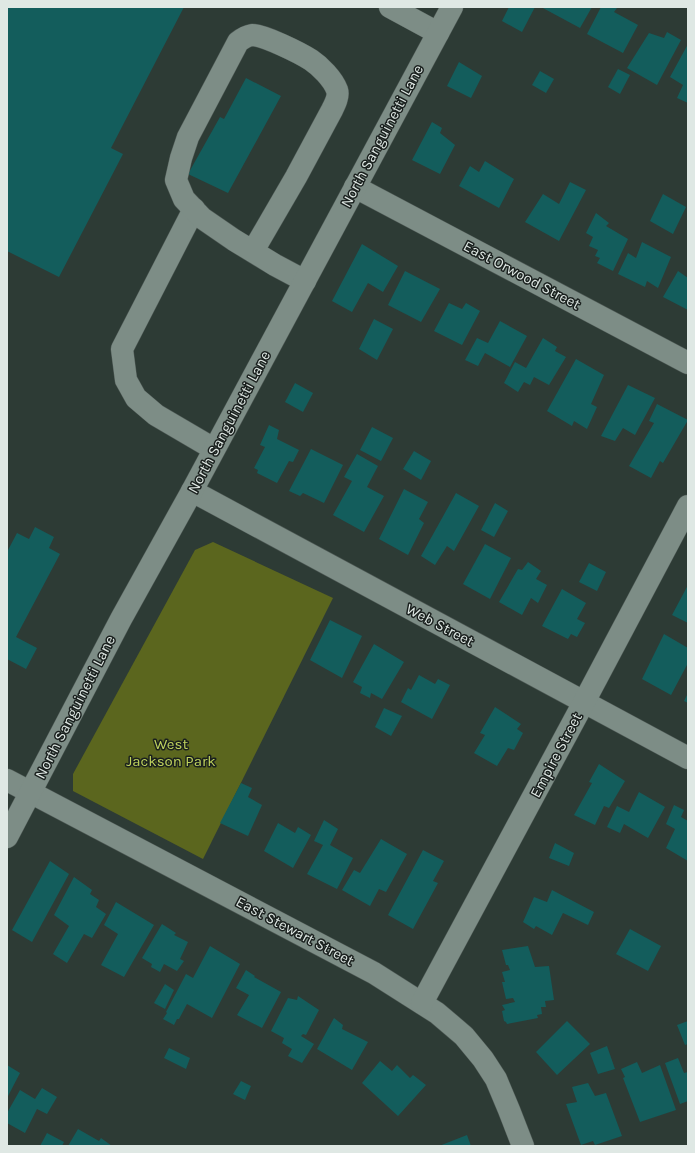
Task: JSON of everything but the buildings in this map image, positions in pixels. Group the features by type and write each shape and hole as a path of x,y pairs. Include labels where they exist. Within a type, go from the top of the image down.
{"street":[{"path":"390,7 438,33"},
{"name":"North Sanguinetti Lane","path":"7,837 121,619 192,491 438,33 446,9"},
{"path":"253,251 296,177 337,100 338,91 328,75 312,61 279,44 259,36 244,37 238,42 188,137 176,180 184,199 202,218 227,236 275,265 305,281"},
{"name":"East Orwood Street","path":"355,187 688,363"},
{"path":"194,209 122,349 126,380 136,398 156,415 214,449"},
{"name":"Web Street","path":"192,491 688,758"},
{"name":"Empire Street","path":"422,1003 688,506"},
{"name":"East Stewart Street","path":"7,780 374,973 437,1013 464,1036 483,1059 496,1079 523,1146"}],"green space":[{"name":"West Jackson Park","path":"213,542 333,598 203,859 73,791 73,774 195,550"}]}
